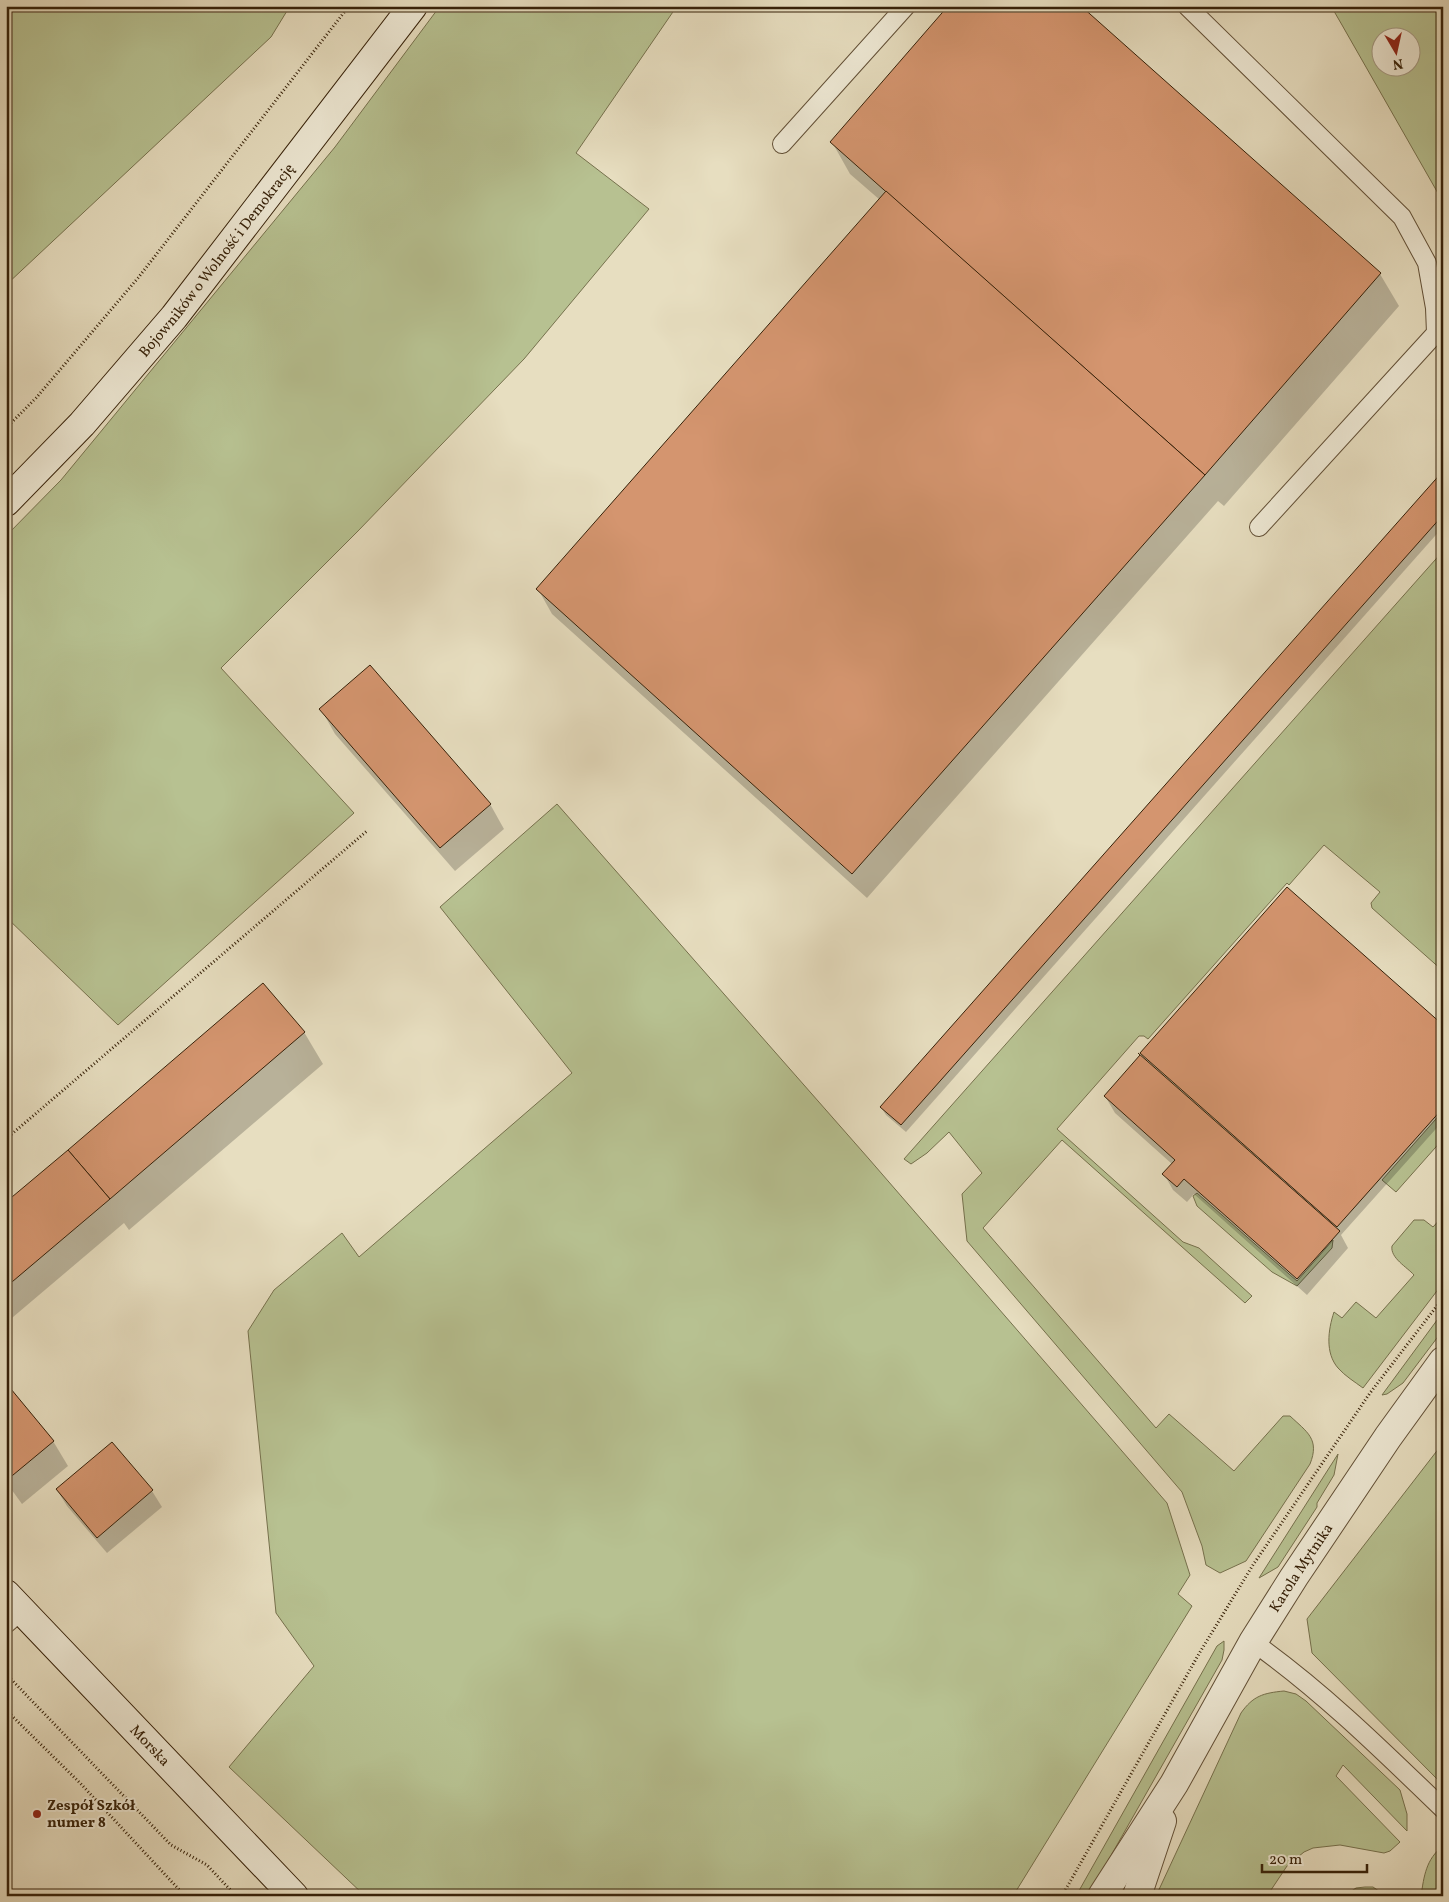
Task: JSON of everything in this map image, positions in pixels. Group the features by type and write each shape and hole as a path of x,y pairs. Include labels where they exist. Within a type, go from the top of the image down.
{"main road":[{"name":"Bojowników o Wolność i Demokrację","path":"6,502 82,424 174,317 413,6"},
{"name":"Karola Mytnika","path":"1102,1896 1174,1784 1253,1642 1294,1576 1388,1437 1443,1362"},
{"name":"Morska","path":"11,1609 294,1896"},
{"name":"Karola Mytnika","path":"1137,1896 1174,1784"}],"lane":[{"path":"782,144 906,6"},
{"path":"1187,6 1402,217 1427,263 1434,308 1436,333 1259,527"},
{"path":"1253,1642 1281,1662 1346,1716 1443,1809"}],"path":[{"path":"6,428 36,398 138,278 349,6"},
{"path":"6,1139 368,830"},
{"path":"1062,1896 1200,1652 1253,1565 1370,1393 1443,1298"},
{"path":"6,1674 170,1844 206,1865 236,1896"},
{"path":"6,1710 81,1784 185,1896"}],"green space":[{"path":"6,6 290,6 271,37 6,285"},
{"path":"440,6 677,6 576,153 649,209 524,359 358,531 221,668 354,813 118,1025 6,917 6,536 61,480 335,147"},
{"path":"1331,6 1443,6 1443,202 1372,78 1422,78 1422,28 1372,28 1372,78"},
{"path":"1443,551 1443,971 1372,908 1371,903 1380,892 1324,845 1289,885 1287,883 1148,1039 1144,1036 1139,1036 1057,1129 1183,1242 1199,1248 1252,1296 1245,1303 1062,1140 983,1228 1156,1428 1169,1414 1234,1471 1283,1416 1290,1416 1310,1437 1313,1442 1313,1455 1310,1464 1246,1561 1220,1573 1206,1565 1202,1546 1182,1492 967,1241 962,1194 982,1173 949,1132 927,1153 911,1164 904,1159"},
{"path":"557,804 869,1159 1167,1503 1190,1575 1178,1594 1192,1606 1013,1896 365,1896 229,1767 314,1666 276,1613 248,1331 274,1290 342,1233 359,1257 572,1073 440,907"},
{"path":"1443,1111 1443,1139 1396,1192 1382,1180"},
{"path":"1197,1193 1297,1281 1333,1240 1332,1248 1297,1286 1272,1272 1197,1206 1193,1196"},
{"path":"1443,1216 1443,1283 1363,1388 1338,1368 1331,1355 1329,1334 1334,1312 1342,1318 1356,1302 1376,1318 1414,1275 1396,1258 1392,1246 1414,1220 1424,1220 1433,1227"},
{"path":"1443,1312 1443,1330 1403,1383 1387,1394 1382,1395"},
{"path":"1443,1443 1443,1785 1312,1653 1307,1619"},
{"path":"1338,1454 1334,1475 1317,1503 1317,1507 1278,1567 1259,1578"},
{"path":"1224,1641 1222,1660 1088,1896 1076,1896 1217,1646"},
{"path":"1284,1691 1296,1694 1306,1701 1400,1790 1407,1814 1407,1831 1343,1765 1336,1776 1400,1842 1390,1851 1384,1853 1340,1845 1313,1848 1304,1852 1287,1866 1267,1896 1156,1896 1241,1713 1259,1696"},
{"path":"1443,1846 1443,1896 1421,1896 1429,1862"},
{"path":"1373,1887 1386,1896 1344,1896 1356,1888"}],"building":[{"path":"948,6 1081,6 1381,273 1205,475 830,142"},
{"path":"886,191 1205,475 852,874 536,589"},
{"path":"1443,471 1443,515 901,1125 880,1107"},
{"path":"370,665 491,804 440,848 319,709"},
{"path":"1287,887 1443,1025 1443,1108 1337,1227 1140,1053"},
{"path":"263,983 305,1032 110,1199 68,1150"},
{"path":"1138,1053 1340,1231 1297,1279 1184,1179 1177,1187 1162,1174 1175,1160 1104,1096 1140,1055"},
{"path":"68,1150 110,1199 6,1287 6,1202"},
{"path":"6,1383 54,1441 7,1480 6,1479"},
{"path":"112,1442 153,1490 97,1538 56,1489"}],"place":[{"name":"Zespół Szkół numer 8","path":"37,1814"}]}
